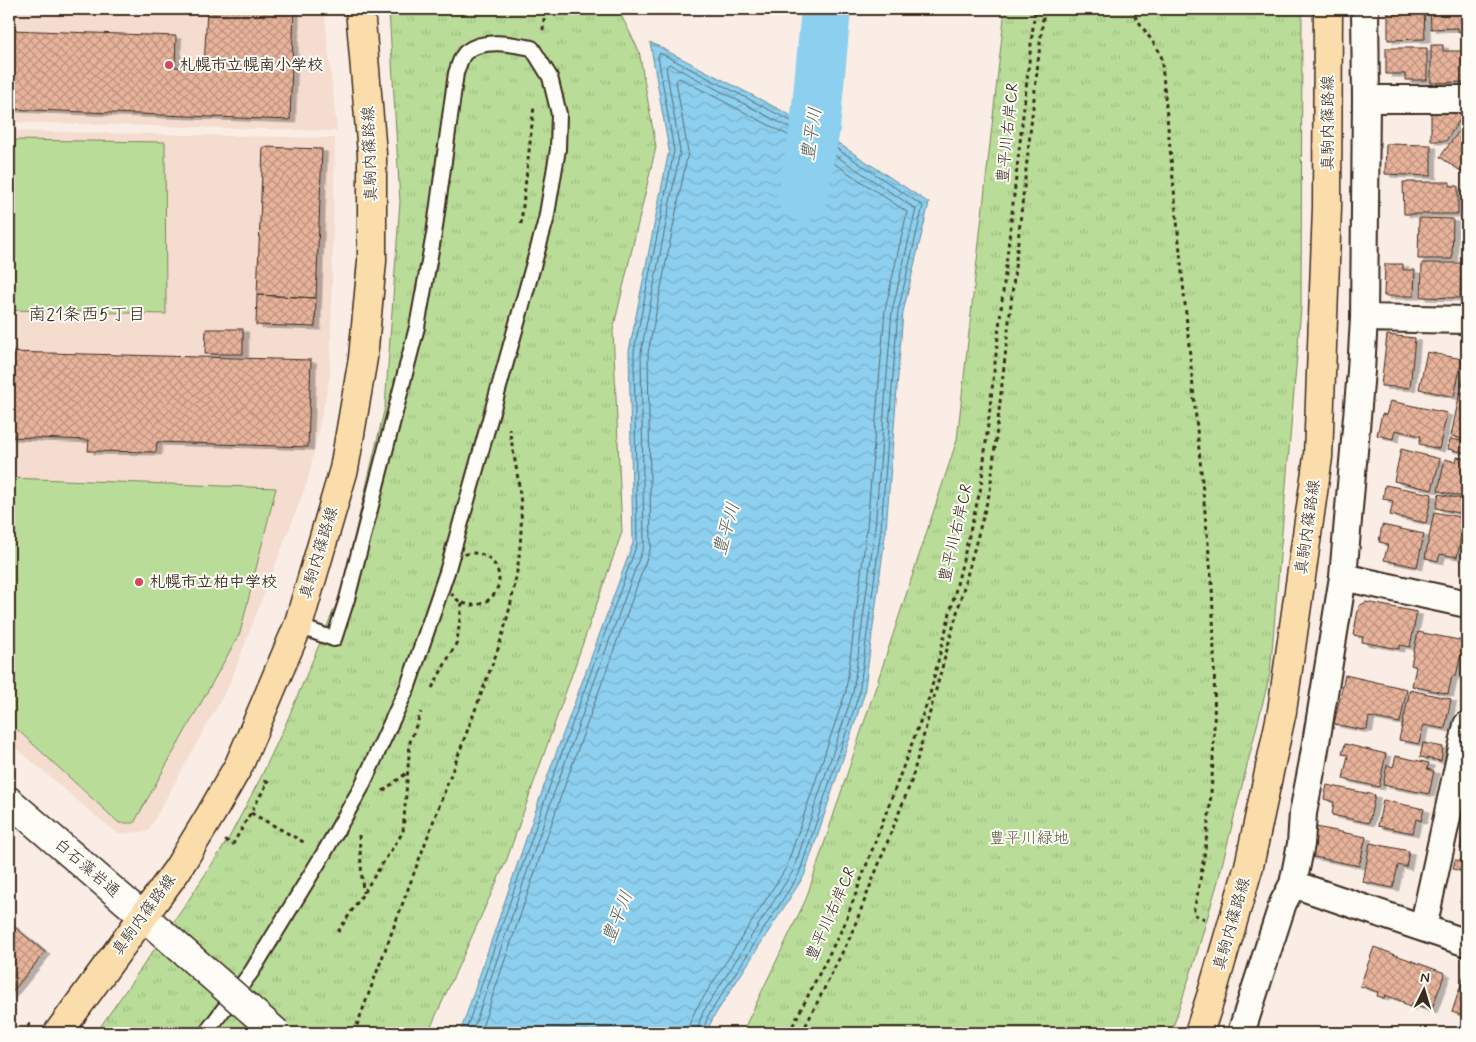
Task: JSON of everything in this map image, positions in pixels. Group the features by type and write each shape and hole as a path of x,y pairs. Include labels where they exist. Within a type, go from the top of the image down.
{"main road":[{"name":"真駒内篠路線","path":"58,1033 177,870 211,814 239,765 298,626 344,469 364,358 372,261 372,154 360,9"},
{"name":"真駒内篠路線","path":"1199,1033 1249,866 1282,711 1318,457 1328,207 1328,9"},
{"name":"白石藻岩通","path":"9,801 277,1033"}],"street":[{"path":"1241,1033 1283,903 1293,884 1301,844 1303,813 1343,577 1364,318 1365,9"},
{"path":"1366,99 1467,99"},
{"path":"1364,318 1467,320"},
{"path":"1343,577 1467,604"},
{"path":"1423,928 1467,725"},
{"path":"1293,884 1467,943"}],"lane":[{"path":"206,1033 252,971 361,788 408,686 447,572 546,220 558,148 559,114 550,77 532,48 516,44 488,44 466,52 460,60 456,73 434,234 417,327 347,599 334,638 298,626"}],"path":[{"name":"豊平川右岸CR","path":"789,1033 844,924 929,698 980,487 1035,9"},
{"path":"802,1033 851,935 911,782 990,491 1044,9"},
{"path":"1130,9 1161,54 1212,585 1215,655 1214,753 1209,808 1198,892 1193,914 1212,922"},
{"path":"472,552 480,553 494,563 500,578 499,586 488,601 480,605 462,603 454,598 449,590 447,572 456,558 472,552"},
{"path":"431,689 457,642 462,603"},
{"path":"338,932 403,832 410,742 423,706"},
{"path":"379,795 408,771"},
{"path":"233,844 268,782"},
{"path":"251,813 304,842"},
{"path":"358,830 363,894"}],"shaded area":[{"name":"札幌市立幌南小学校","path":"9,9 324,9 337,131 9,122"},
{"name":"札幌市立柏中学校","path":"9,131 335,138 330,376 308,480 229,685 148,831 119,834 9,742"}],"green space":[{"path":"389,9 618,9 639,51 656,147 613,330 622,532 507,859 428,1033 96,1033 182,910 229,838 284,728 341,593 385,407 400,202"},
{"name":"豊平川緑地","path":"1005,9 1302,9 1301,308 1270,674 1218,881 1171,1033 742,1033 806,899 957,440"},
{"path":"9,140 165,142 166,314 9,310"},
{"path":"9,478 276,488 240,633 134,823 119,823 9,722"}],"water":[{"path":"650,42 815,128 929,203 903,312 886,529 864,695 804,876 713,1018 706,1033 460,1033 544,786 633,543 629,351 669,150"}],"building":[{"name":"札幌市立幌南小学校","path":"207,9 294,9 290,120 9,109 11,30 176,36 175,67 204,68"},
{"path":"1388,9 1424,9 1425,39 1388,40"},
{"path":"1430,9 1467,9 1467,31 1458,32 1458,28 1431,29"},
{"path":"1431,45 1443,45 1443,51 1467,51 1467,82 1431,83"},
{"path":"1386,48 1427,48 1427,80 1405,80 1405,74 1386,74"},
{"path":"1431,113 1464,113 1446,141 1431,141"},
{"path":"1459,131 1467,136 1467,171 1465,174 1440,157"},
{"path":"1386,144 1431,145 1431,176 1385,174"},
{"path":"263,147 322,149 316,298 257,295"},
{"path":"1403,182 1450,182 1450,186 1458,186 1458,214 1404,214"},
{"path":"1466,205 1467,254 1464,254"},
{"path":"1419,218 1453,219 1452,259 1418,259"},
{"path":"1422,263 1461,263 1460,298 1421,297"},
{"path":"1385,264 1403,264 1403,270 1415,270 1414,296 1384,296"},
{"path":"257,295 316,298 315,327 256,325"},
{"path":"206,329 243,329 243,354 205,354"},
{"path":"1387,335 1415,338 1410,388 1381,386"},
{"path":"9,352 311,360 308,447 157,442 156,452 88,451 89,440 9,437"},
{"path":"1427,352 1462,359 1454,397 1419,389"},
{"path":"1467,360 1467,387 1462,386"},
{"path":"1460,392 1467,394 1467,440 1451,436"},
{"path":"1390,401 1447,413 1439,449 1419,444 1421,436 1395,430 1393,439 1377,435 1382,414 1386,415"},
{"path":"1450,439 1467,442 1467,453 1448,449"},
{"path":"1401,449 1440,459 1432,490 1394,481"},
{"path":"1457,457 1467,459 1467,498 1438,491 1445,459 1456,462"},
{"path":"1385,485 1432,494 1426,523 1390,515 1393,501 1383,499"},
{"path":"1439,494 1467,500 1467,515 1436,508"},
{"path":"1434,512 1465,518 1457,557 1440,554 1438,561 1425,558"},
{"path":"1382,525 1424,534 1417,567 1384,560 1388,544 1379,542"},
{"path":"1366,602 1417,612 1410,647 1400,645 1399,649 1362,642 1363,637 1353,635 1359,606"},
{"path":"1418,632 1464,641 1456,676 1452,676 1448,694 1412,686 1416,667 1411,665"},
{"path":"1345,675 1407,689 1400,723 1369,717 1367,729 1363,730 1334,724"},
{"path":"1410,690 1451,699 1445,729 1423,725 1419,744 1399,740"},
{"path":"1423,743 1443,747 1441,761 1420,757"},
{"path":"1345,744 1386,754 1379,787 1343,779 1348,755 1342,754"},
{"path":"1396,756 1429,763 1427,769 1434,771 1429,794 1383,785 1387,765 1393,767"},
{"path":"1327,785 1375,795 1369,823 1332,815 1334,802 1324,799"},
{"path":"1383,800 1424,809 1421,821 1416,819 1413,833 1378,826"},
{"path":"1316,827 1366,837 1359,866 1309,856"},
{"path":"1464,829 1467,830 1467,850 1460,849"},
{"path":"1370,843 1409,851 1406,867 1398,865 1393,888 1363,882"},
{"path":"1455,860 1464,861 1462,871 1453,869"},
{"path":"1467,869 1467,904 1460,903"},
{"path":"11,924 45,952 9,996 9,926"},
{"path":"1374,947 1445,973 1431,1011 1411,1004 1410,1007 1403,1004 1404,1002 1385,995 1384,998 1377,996 1378,992 1360,986"},
{"path":"1465,972 1467,973 1467,1017 1452,1012"}],"waterway":[{"name":"豊平川","path":"802,196 815,128 826,9"}],"place":[{"name":"札幌市立幌南小学校","path":"169,65"},
{"name":"札幌市立柏中学校","path":"139,582"}],"district":[{"name":"南21条西5丁目","path":"87,315"}]}
